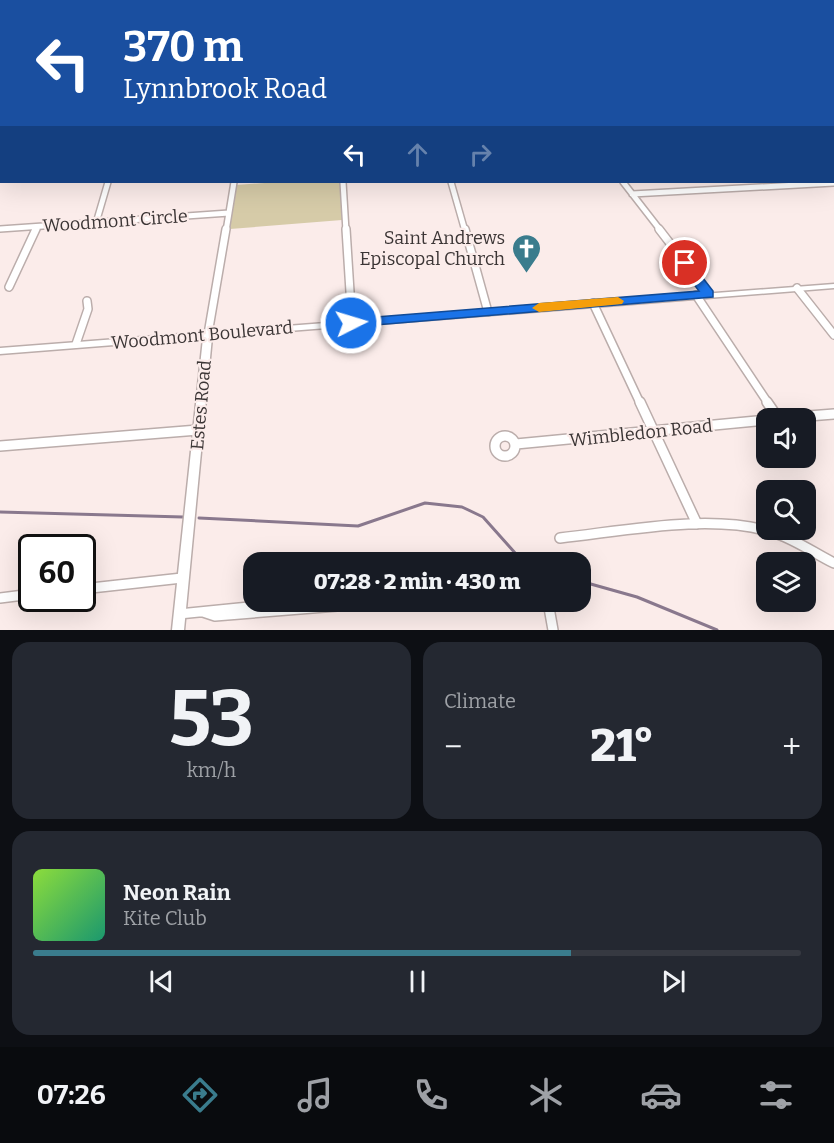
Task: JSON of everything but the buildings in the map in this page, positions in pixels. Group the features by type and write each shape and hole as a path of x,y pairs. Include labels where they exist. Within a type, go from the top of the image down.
{"main road":[{"name":"Woodmont Boulevard","path":"0,351 834,286"},
{"name":"Estes Road","path":"178,630 182,578 194,492 208,334"}],"street":[{"path":"96,223 108,183"},
{"name":"Estes Road","path":"208,334 234,183"},
{"path":"343,183 351,323"},
{"path":"451,183 488,312"},
{"path":"624,183 709,294"},
{"path":"632,194 834,183"},
{"name":"Woodmont Circle","path":"0,229 229,213"},
{"path":"9,287 38,226"},
{"path":"797,288 834,335"},
{"path":"696,295 771,408"},
{"path":"76,345 88,309 87,301"},
{"path":"593,303 697,524"},
{"path":"816,415 834,414"},
{"name":"Wimbledon Road","path":"516,444 756,421"},
{"path":"0,446 198,430"},
{"path":"560,538 697,524 736,523 762,528 834,563"},
{"path":"96,587 182,578"},
{"path":"0,598 18,596"},
{"path":"179,614 203,612 215,616 248,612"},
{"path":"551,612 553,630"}],"shaded area":[{"path":"340,183 342,220 230,229 236,185"}],"waterway":[{"path":"199,518 358,526 425,503 462,507 483,517 514,552"},
{"path":"0,512 183,517"},
{"path":"591,584 637,597 717,630"}],"slow traffic":[{"path":"539,308 618,301"}],"place":[{"name":"Saint Andrews Episcopal Church","path":"526,274"}],"route":[{"path":"351,323 709,294 685,263"}]}
